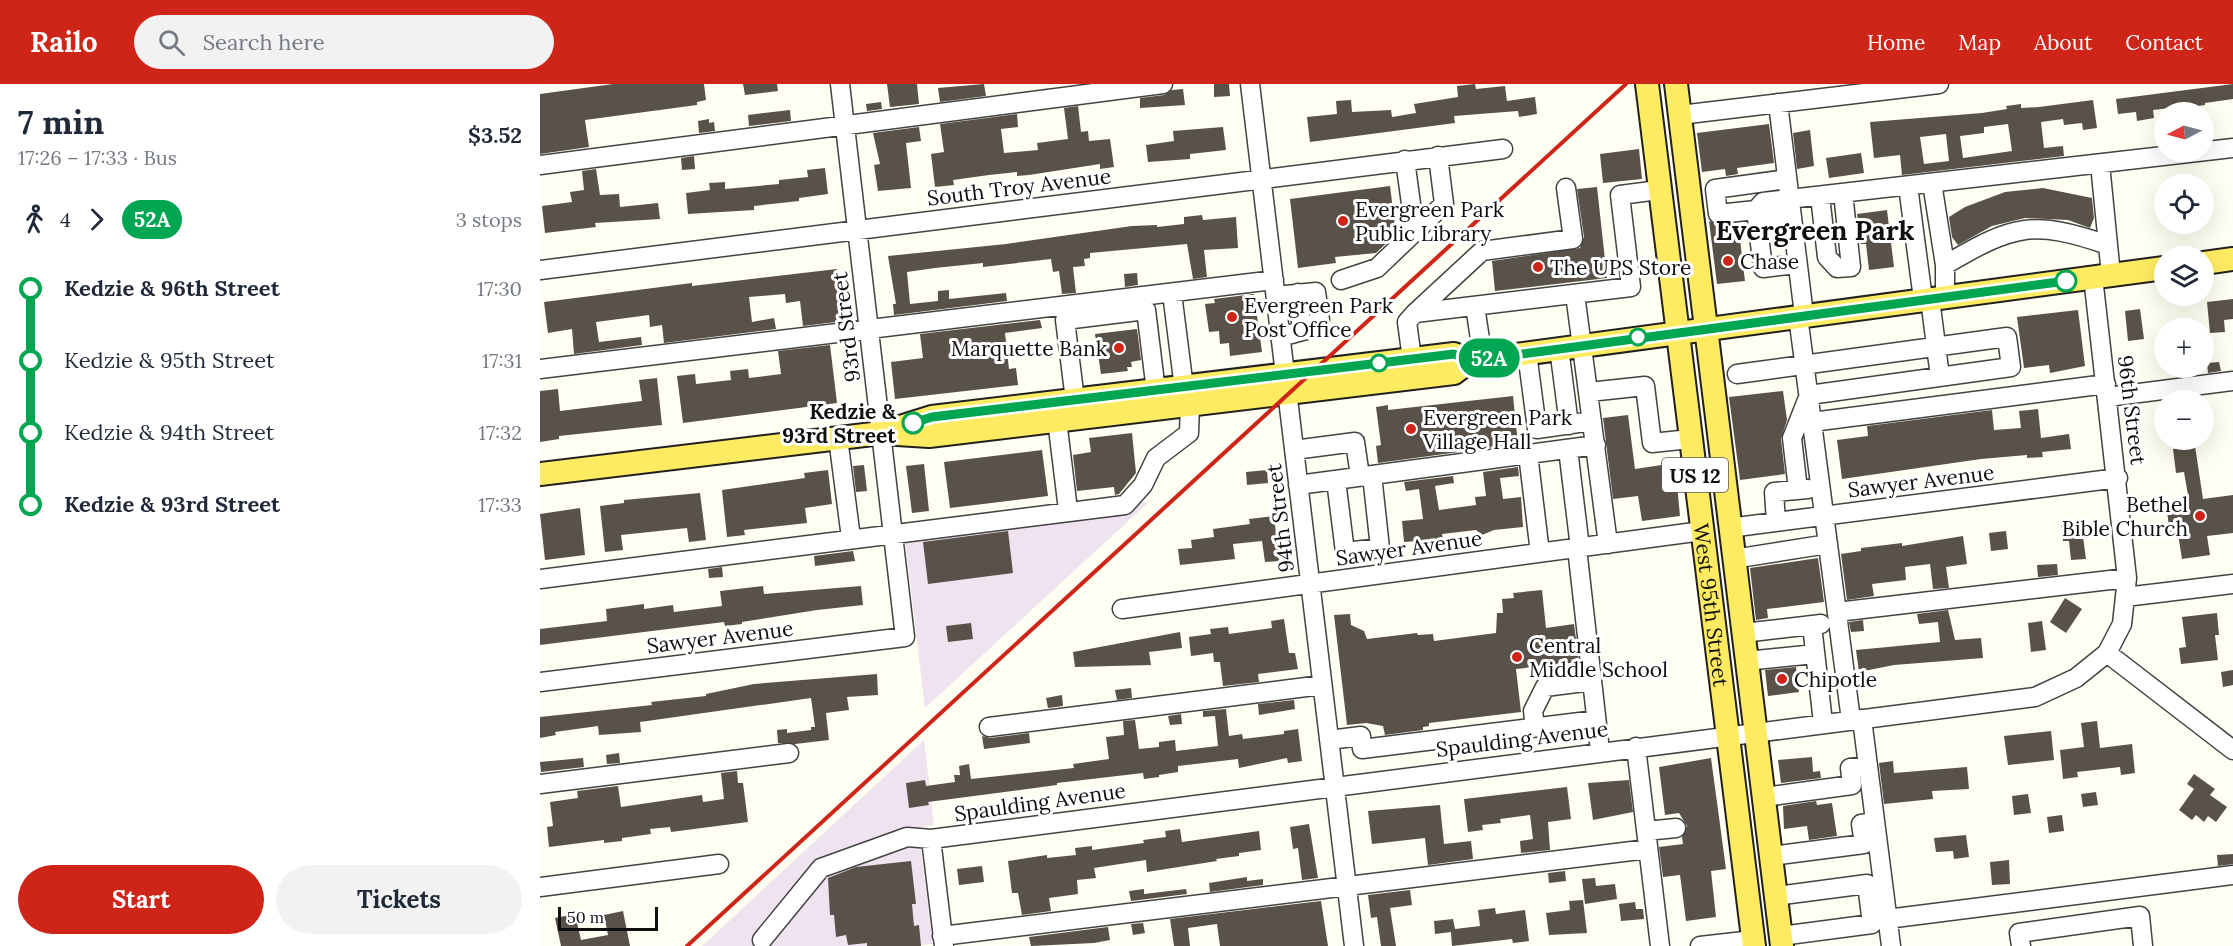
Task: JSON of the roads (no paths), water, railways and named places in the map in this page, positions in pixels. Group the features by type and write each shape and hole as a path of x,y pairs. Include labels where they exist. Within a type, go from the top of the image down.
{"main road":[{"name":"West 95th Street","path":"1647,84 1753,943"},
{"name":"West 95th Street","path":"1677,84 1781,941"},
{"path":"2214,262 2233,259"},
{"path":"1286,385 1412,359 1454,354 1476,360 2154,269"},
{"path":"540,474 881,433 929,436 1057,420 1186,396 1286,385 1454,374 1476,360"},
{"path":"881,433 932,417 1156,391 1186,396"}],"street":[{"name":"93rd Street","path":"840,84 905,637"},
{"path":"540,165 1163,84"},
{"name":"94th Street","path":"1250,84 1354,946"},
{"path":"1680,115 1939,84"},
{"path":"1778,103 1797,264 1812,422 1838,617 1856,719 1868,766 1875,822 1882,922"},
{"path":"1849,250 1856,242 1852,211 1858,203 1932,183 2233,148"},
{"name":"South Troy Avenue","path":"540,270 1503,149"},
{"path":"1341,280 1377,268 1444,204 1438,156"},
{"path":"1405,160 1415,233"},
{"name":"96th Street","path":"2100,164 2108,245 2102,276 2107,390 2127,578 2122,624 2107,653"},
{"path":"1757,214 1718,214 1715,189 1787,179"},
{"path":"1932,183 1945,265 1933,298"},
{"path":"1412,359 1407,322 1482,251 1573,239 1566,188"},
{"path":"1415,314 1631,287 1620,195 1659,190"},
{"path":"1797,264 1763,268 1757,214 1763,202 1790,207 1820,196 1909,191"},
{"path":"1909,191 1933,298 1940,377"},
{"path":"1820,196 1827,258 1837,268 1851,267 1843,193"},
{"path":"1945,265 2002,234 2024,229 2049,230 2108,245"},
{"path":"540,369 1172,293 1275,288 1298,294 1302,331 1280,337"},
{"path":"540,579 1068,510 1125,505 1143,485 1156,458 1189,433 1172,293"},
{"path":"1575,294 1608,544"},
{"path":"1474,306 1476,360"},
{"path":"1075,400 1065,320 1146,310 1156,391"},
{"path":"1737,374 2007,337 2011,367 1809,395"},
{"path":"1559,348 1569,425"},
{"path":"1527,353 1537,429 1592,421"},
{"path":"1812,422 2107,390 2233,381"},
{"path":"1589,392 1645,386 1652,443 1690,439"},
{"path":"1798,490 1792,438 1809,395"},
{"path":"1057,420 1068,510"},
{"path":"838,438 850,538"},
{"path":"1294,450 1355,442 1366,476 1380,548 1345,552 1336,480"},
{"path":"1298,485 1596,445"},
{"path":"1568,449 1600,751"},
{"path":"1528,454 1540,553"},
{"name":"Sawyer Avenue","path":"1730,528 2118,478"},
{"path":"1776,522 1774,492 1821,488"},
{"name":"Sawyer Avenue","path":"1122,609 1702,531"},
{"path":"1733,559 1828,544"},
{"path":"1743,633 1812,625 1838,617 2127,578"},
{"path":"2125,597 2233,584"},
{"path":"1812,625 1823,723"},
{"name":"Sawyer Avenue","path":"540,682 905,637"},
{"path":"2107,653 2233,750"},
{"name":"Spaulding Avenue","path":"762,940 821,868 907,837 931,839 1600,751 2035,697 2076,678 2107,653"},
{"path":"1746,661 1815,654"},
{"path":"1535,727 1533,711 1545,687 1592,681"},
{"path":"989,727 1322,685"},
{"path":"1329,740 1360,736 1362,749 1596,720"},
{"path":"1412,743 1416,775"},
{"path":"1636,747 1660,946"},
{"path":"540,784 789,753"},
{"path":"1764,797 1852,785 1850,768 1868,766"},
{"path":"1771,856 1864,844 1861,824 1875,822"},
{"path":"931,839 943,941 1347,886 1647,840 1676,828"},
{"path":"540,887 719,864"},
{"path":"1781,941 1882,922 2233,875"},
{"path":"1776,896 1867,884 1891,946"},
{"path":"2021,946 2019,933 2140,915 2144,946"},
{"path":"1709,946 1753,943"}],"railway":[{"path":"687,946 1626,84"}],"place":[{"name":"Evergreen Park Public Library","path":"1343,221"},
{"name":"Chase","path":"1728,261"},
{"name":"The UPS Store","path":"1538,267"},
{"name":"Evergreen Park Post Office","path":"1232,317"},
{"name":"Marquette Bank","path":"1119,348"},
{"name":"Kedzie & 93rd Street","path":"913,423"},
{"name":"Evergreen Park Village Hall","path":"1411,429"},
{"name":"Bethel Bible Church","path":"2200,516"},
{"name":"Central Middle School","path":"1517,657"},
{"name":"Chipotle","path":"1782,679"}],"district":[{"name":"Evergreen Park","path":"1815,230"}]}
